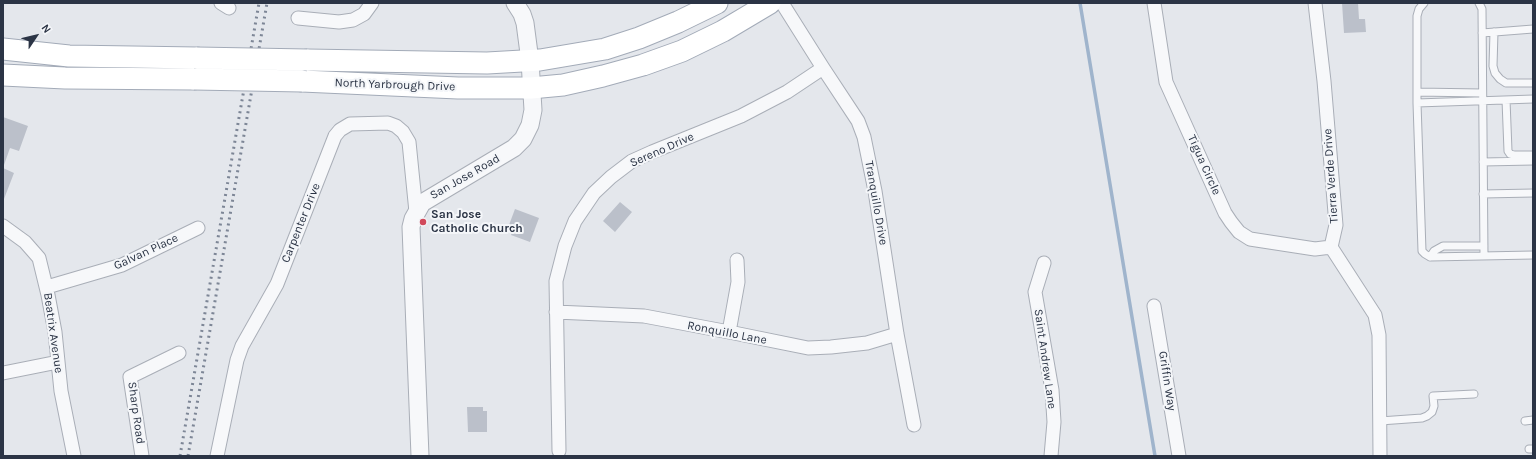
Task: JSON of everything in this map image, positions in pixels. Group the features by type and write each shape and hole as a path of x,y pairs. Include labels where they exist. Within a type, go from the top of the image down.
{"main road":[{"name":"North Yarbrough Drive","path":"3,49 69,56 479,63 530,61 572,56 605,49 639,38 678,22 717,3"},
{"name":"North Yarbrough Drive","path":"3,75 65,78 302,81 458,88 532,88 563,85 643,65 682,51 723,31 770,3"}],"street":[{"path":"298,18 339,22 353,20 364,14 372,3"},
{"name":"San Jose Road","path":"420,456 411,227 416,212 422,203 514,148 523,139 530,125 533,110 530,61 525,23 522,14 515,3"},
{"name":"Tranquillo Drive","path":"782,3 823,68 841,93 858,121 864,137 875,191 897,334 914,425"},
{"name":"Tigua Circle","path":"1154,3 1166,82 1225,212 1231,222 1239,232 1250,239 1315,249 1331,247"},
{"name":"Tierra Verde Drive","path":"1316,3 1336,225 1331,247"},
{"name":"Sereno Drive","path":"559,451 556,281 565,246 574,221 594,193 611,177 632,161 741,116 788,92 823,68"},
{"name":"Carpenter Drive","path":"217,456 237,360 242,346 277,284 335,136 340,130 350,124 388,123 396,126 403,132 409,142 416,212"},
{"name":"Beatrix Avenue","path":"3,226 25,242 39,258 46,287 61,391 74,456"},
{"name":"Galvan Place","path":"46,287 122,265 198,228"},
{"path":"1331,247 1375,315 1379,335 1380,456"},
{"path":"729,332 738,282 737,260"},
{"name":"Saint Andrew Lane","path":"1044,263 1035,292 1052,390 1054,422 1051,456"},
{"name":"Griffin Way","path":"1154,306 1179,456"},
{"name":"Ronquillo Lane","path":"556,312 644,316 808,348 831,348 867,343 897,334"},
{"name":"Sharp Road","path":"142,456 130,377 179,353"},
{"path":"3,373 58,362"}],"lane":[{"path":"1424,3 1416,16 1417,103 1422,250 1430,257 1533,255"},
{"path":"1479,3 1482,9 1484,256"},
{"path":"1482,33 1533,29"},
{"path":"1494,32 1493,66 1495,73 1506,83 1533,83"},
{"path":"1417,92 1506,100 1533,99"},
{"path":"1417,103 1482,97"},
{"path":"1506,100 1508,151 1510,154 1514,155 1533,154"},
{"path":"1483,162 1533,162"},
{"path":"1483,194 1533,193"},
{"path":"1430,257 1434,251 1443,246 1484,246"},
{"path":"1380,421 1422,418 1427,416 1432,412 1434,406 1433,396 1474,394"},
{"path":"1525,421 1533,420"}],"building":[{"path":"1342,3 1358,3 1359,19 1365,19 1366,32 1344,33"},
{"path":"3,117 28,126 19,151 10,148 4,165"},
{"path":"3,168 14,173 4,199 3,199"},
{"path":"620,202 632,212 615,232 603,221"},
{"path":"515,209 539,218 530,242 511,235 514,227 509,225"},
{"path":"467,407 483,407 483,411 487,411 487,432 468,432"}],"waterway":[{"path":"1080,3 1155,456"}],"railway":[{"path":"180,456 259,3"},
{"path":"188,456 267,3"}],"place":[{"name":"San Jose Catholic Church","path":"423,222"}]}
